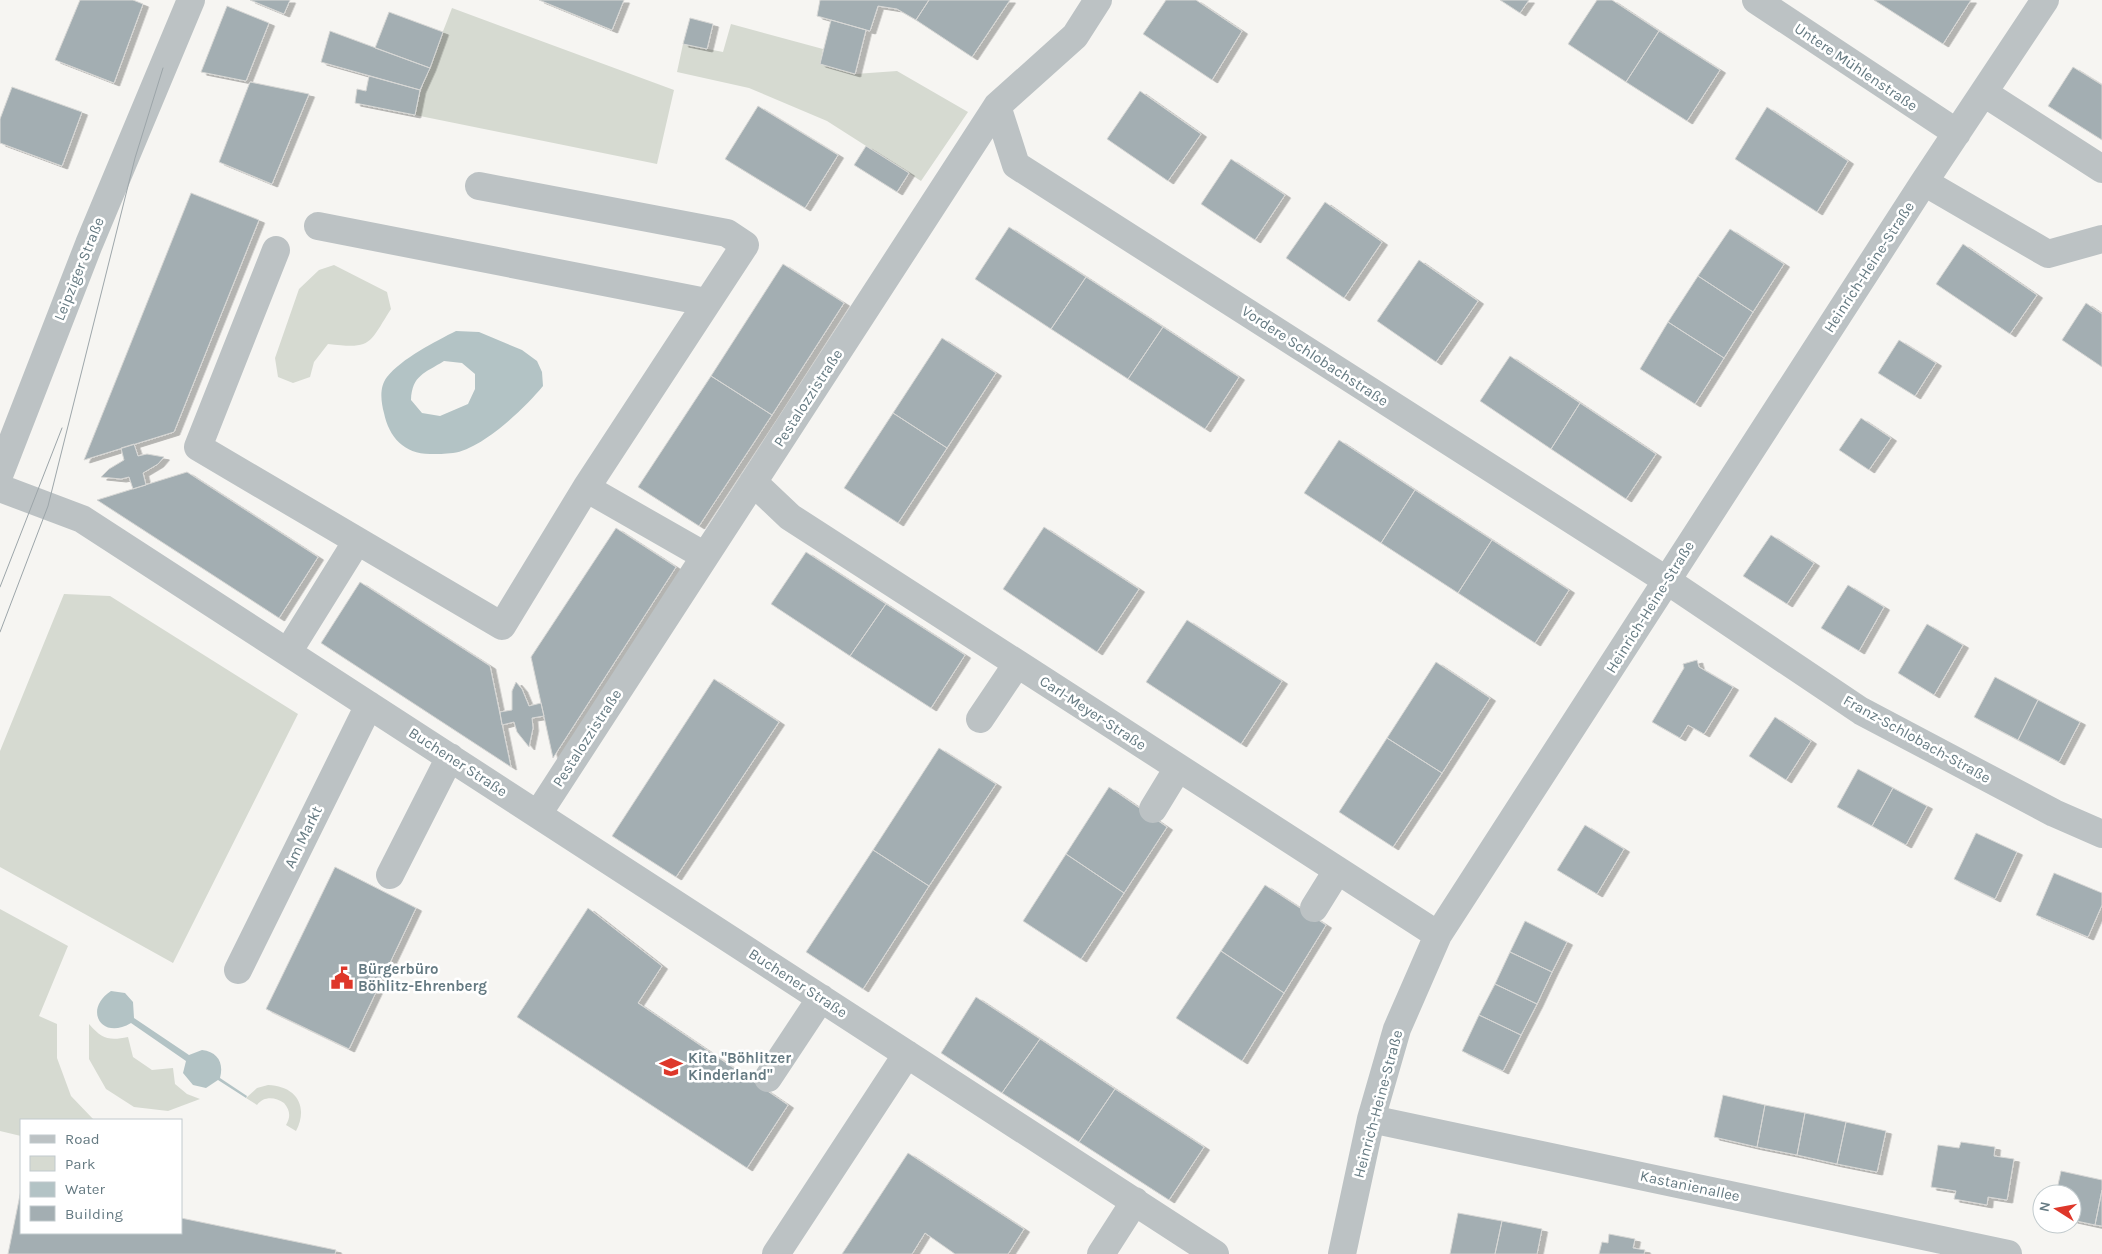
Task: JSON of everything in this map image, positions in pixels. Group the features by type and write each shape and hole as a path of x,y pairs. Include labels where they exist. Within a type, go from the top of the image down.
{"street":[{"name":"Leipziger Straße","path":"0,473 89,244 191,0"},
{"name":"Pestalozzistraße","path":"538,814 997,106 1075,36 1098,0"},
{"name":"Untere Mühlenstraße","path":"1756,0 1957,133"},
{"name":"Heinrich-Heine-Straße","path":"1342,1254 1371,1119 1397,1029 1438,935 1924,182 2045,0"},
{"path":"1984,93 2102,169"},
{"name":"Vordere Schlobachstraße","path":"997,106 1016,165 1666,580"},
{"path":"1924,182 2048,254 2102,239"},
{"path":"276,250 198,446 502,626 586,488 706,302 745,246 727,233 480,186"},
{"path":"318,226 706,302"},
{"name":"Carl-Meyer-Straße","path":"753,482 790,517 1438,935"},
{"name":"Buchener Straße","path":"0,488 82,518 1215,1254"},
{"path":"586,488 705,556"},
{"path":"288,652 358,541"},
{"name":"Franz-Schlobach-Straße","path":"1666,580 1861,711 2054,813 2102,834"},
{"path":"980,719 1017,664"},
{"name":"Am Markt","path":"238,970 369,704"},
{"path":"390,875 450,757"},
{"path":"1153,809 1178,768"},
{"path":"1314,908 1337,871"},
{"path":"768,1078 821,998"},
{"path":"776,1254 907,1054"},
{"name":"Kastanienallee","path":"1371,1119 2008,1254"},
{"path":"1101,1254 1134,1202"}],"green space":[{"path":"452,8 674,90 657,164 415,115 426,75"},
{"path":"731,24 823,49 820,64 855,74 897,71 968,112 921,181 827,121 749,88 677,72 683,44 723,52"},
{"path":"334,265 387,292 391,309 373,337 367,342 353,346 328,344 314,362 310,377 293,383 278,377 275,358 299,289 319,270"},
{"path":"64,594 110,596 298,714 173,963 0,867 0,751"},
{"path":"0,909 68,946 39,1016 57,1024 57,1058 71,1096 93,1119 20,1119 20,1136 0,1131"},
{"path":"89,1024 106,1038 128,1037 133,1057 152,1070 173,1068 175,1084 187,1094 200,1099 168,1111 134,1107 106,1089 89,1059"},
{"path":"268,1085 286,1089 293,1093 297,1099 301,1113 296,1131 286,1125 289,1114 288,1108 284,1103 270,1098 263,1100 257,1105 246,1098 257,1088"}],"water":[{"path":"456,331 479,332 522,350 537,361 542,372 543,386 502,427 477,444 453,453 435,454 413,451 399,443 386,422 381,395 384,381 393,370 419,351","holes":["444,361 462,363 475,374 475,389 468,404 440,416 422,413 411,400 417,380 425,372"]},
{"path":"111,991 125,993 133,1002 134,1018 189,1055 202,1050 216,1056 221,1068 220,1078 247,1096 246,1098 218,1080 206,1088 193,1085 183,1073 186,1061 131,1023 120,1028 104,1026 97,1014 98,1006"}],"building":[{"path":"80,0 133,0 143,4 114,83 55,60"},
{"path":"250,0 290,0 284,14"},
{"path":"539,0 624,0 612,30"},
{"path":"820,0 929,0 916,20 897,9 878,6 870,31 817,16"},
{"path":"929,0 1010,0 972,57 916,20"},
{"path":"1166,0 1196,0 1242,31 1212,80 1143,34"},
{"path":"1500,0 1529,0 1520,13"},
{"path":"1597,0 1612,0 1659,31 1626,82 1568,44"},
{"path":"1874,0 1971,0 1943,44"},
{"path":"227,6 269,23 246,81 201,72"},
{"path":"389,12 443,32 430,68 375,48"},
{"path":"690,18 713,24 707,49 683,44"},
{"path":"831,20 866,30 855,74 820,64"},
{"path":"330,31 430,68 420,90 321,62"},
{"path":"1659,31 1720,70 1687,121 1626,82"},
{"path":"2073,67 2102,85 2102,140 2048,106"},
{"path":"369,76 420,90 415,115 355,103 357,89 366,91"},
{"path":"250,82 309,94 272,184 219,162"},
{"path":"12,87 82,112 62,166 0,143 0,119"},
{"path":"1140,91 1201,134 1168,181 1107,139"},
{"path":"758,106 838,155 805,208 725,159"},
{"path":"1767,107 1848,161 1817,212 1735,159"},
{"path":"866,146 909,173 897,192 854,165"},
{"path":"1231,159 1285,195 1255,240 1201,204"},
{"path":"191,193 259,220 174,432 84,460"},
{"path":"1325,202 1382,242 1344,298 1286,258"},
{"path":"1009,227 1086,277 1051,329 975,279"},
{"path":"1730,229 1784,264 1753,312 1698,276"},
{"path":"1963,244 2037,295 2010,334 1936,284"},
{"path":"1419,260 1478,301 1436,362 1377,321"},
{"path":"783,264 844,303 772,415 711,376"},
{"path":"1698,276 1753,312 1724,358 1668,322"},
{"path":"1086,277 1163,327 1128,379 1051,329"},
{"path":"2086,303 2102,314 2102,367 2062,340"},
{"path":"1668,322 1724,358 1695,404 1640,369"},
{"path":"1163,327 1239,377 1205,429 1128,379"},
{"path":"942,338 996,373 947,448 893,413"},
{"path":"1899,340 1936,363 1915,396 1878,373"},
{"path":"1510,356 1580,403 1551,449 1480,401"},
{"path":"711,376 772,415 699,526 638,487"},
{"path":"1580,403 1656,454 1626,499 1551,449"},
{"path":"893,413 947,448 898,523 844,488"},
{"path":"1861,418 1891,438 1869,470 1839,450"},
{"path":"1339,440 1415,490 1381,543 1304,493"},
{"path":"134,444 138,456 147,454 164,457 158,464 143,473 146,485 133,489 129,477 121,479 101,477 109,469 124,460 121,448"},
{"path":"187,472 318,557 279,618 97,500"},
{"path":"1415,490 1492,540 1458,593 1381,543"},
{"path":"1044,527 1139,589 1097,652 1003,589"},
{"path":"616,528 676,567 553,758 531,657"},
{"path":"1771,535 1814,563 1787,604 1743,576"},
{"path":"1492,540 1569,590 1535,643 1458,593"},
{"path":"806,552 886,604 850,656 771,604"},
{"path":"360,582 490,666 511,767 321,643"},
{"path":"1848,585 1884,607 1859,651 1821,628"},
{"path":"886,604 965,655 931,708 850,656"},
{"path":"1187,620 1282,681 1241,744 1146,682"},
{"path":"1927,624 1963,645 1934,695 1898,673"},
{"path":"1697,660 1699,667 1733,687 1704,734 1688,725 1680,738 1652,722 1684,668 1683,664"},
{"path":"1436,662 1490,698 1442,773 1387,738"},
{"path":"1995,677 2038,700 2018,740 1974,717"},
{"path":"714,679 779,722 676,877 612,836"},
{"path":"516,682 522,689 529,706 541,703 544,716 532,718 533,728 529,747 517,732 514,722 502,725 500,712 512,710 512,691"},
{"path":"2038,700 2080,722 2059,762 2018,740"},
{"path":"1775,717 1811,741 1786,780 1749,756"},
{"path":"1387,738 1442,773 1393,847 1339,812"},
{"path":"939,748 996,784 929,886 873,850"},
{"path":"1858,769 1893,788 1872,826 1837,807"},
{"path":"1109,787 1167,827 1124,893 1066,854"},
{"path":"1893,788 1927,806 1906,845 1872,826"},
{"path":"1585,825 1624,849 1597,894 1557,870"},
{"path":"1976,833 2017,852 1995,899 1954,879"},
{"path":"873,850 929,886 863,989 806,952"},
{"path":"1066,854 1124,893 1081,959 1023,921"},
{"path":"335,867 416,908 349,1049 266,1009"},
{"path":"2054,873 2102,893 2102,905 2088,937 2036,915"},
{"path":"1265,885 1326,925 1284,993 1221,951"},
{"path":"588,908 662,966 638,1003 788,1105 747,1168 517,1017"},
{"path":"1525,921 1567,942 1552,972 1510,952"},
{"path":"1221,951 1284,993 1242,1061 1176,1018"},
{"path":"1510,952 1552,972 1537,1004 1495,984"},
{"path":"1495,984 1537,1004 1521,1035 1479,1015"},
{"path":"976,997 1040,1039 1002,1093 941,1053"},
{"path":"1479,1015 1521,1035 1503,1071 1462,1051"},
{"path":"1040,1039 1115,1089 1079,1142 1002,1093"},
{"path":"1115,1089 1204,1147 1169,1200 1079,1142"},
{"path":"1723,1095 1765,1105 1757,1147 1714,1137"},
{"path":"1765,1105 1805,1113 1797,1155 1757,1147"},
{"path":"1805,1113 1846,1122 1837,1164 1797,1155"},
{"path":"1846,1122 1886,1131 1877,1172 1837,1164"},
{"path":"1961,1142 1995,1147 1994,1156 2014,1159 2007,1200 1988,1197 1987,1205 1954,1199 1956,1191 1931,1187 1938,1145 1959,1148"},
{"path":"908,1153 1024,1229 1008,1254 955,1254 925,1233 912,1254 842,1254"},
{"path":"2061,1171 2102,1180 2102,1190 2095,1225 2082,1222 2082,1184 2058,1184"},
{"path":"2102,1190 2102,1226 2095,1225"},
{"path":"20,1195 20,1234 182,1234 182,1218 336,1250 335,1254 8,1254"},
{"path":"1458,1213 1502,1221 1495,1254 1450,1254"},
{"path":"1502,1221 1542,1229 1537,1254 1495,1254"},
{"path":"1609,1234 1635,1239 1633,1248 1645,1250 1644,1254 1599,1254 1602,1242 1608,1243"}],"tram line":[{"path":"0,632 48,506 135,158 163,68"},
{"path":"0,587 62,428"}],"place":[{"name":"Bürgerbüro Böhlitz-Ehrenberg","path":"342,978"},
{"name":"Kita \"Böhlitzer Kinderland\"","path":"671,1067"}]}
